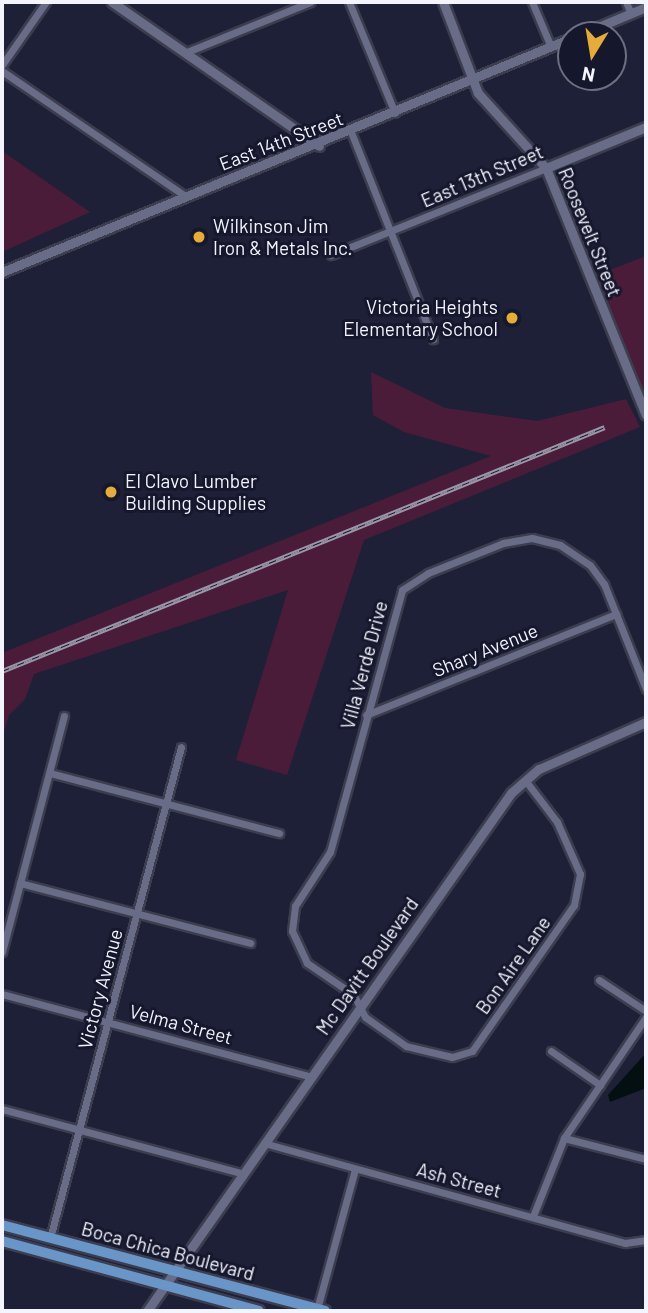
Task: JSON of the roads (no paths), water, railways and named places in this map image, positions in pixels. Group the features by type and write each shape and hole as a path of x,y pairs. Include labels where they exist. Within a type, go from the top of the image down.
{"main road":[{"name":"Boca Chica Boulevard","path":"2,1225 321,1310"},
{"name":"Boca Chica Boulevard","path":"2,1241 259,1311"}],"street":[{"path":"2,65 46,2"},
{"path":"112,2 319,146"},
{"path":"187,52 310,2"},
{"path":"349,2 396,114"},
{"name":"Roosevelt Street","path":"443,2 478,93 546,168 646,415"},
{"path":"532,2 551,47"},
{"path":"626,2 631,14"},
{"path":"614,21 646,7"},
{"name":"East 14th Street","path":"2,272 186,196 319,146 557,44"},
{"path":"2,72 186,196"},
{"name":"East 13th Street","path":"331,256 646,127"},
{"path":"351,132 433,339"},
{"name":"Villa Verde Drive","path":"361,1004 307,963 292,931 295,906 330,852 402,590 428,573 503,543 532,538 549,541 590,565 616,614 646,689"},
{"name":"Shary Avenue","path":"366,715 616,614"},
{"path":"2,951 64,716"},
{"name":"Mc Davitt Boulevard","path":"147,1311 476,838 525,780 555,761 646,722"},
{"name":"Victory Avenue","path":"50,1238 181,747"},
{"path":"50,773 279,833"},
{"name":"Bon Aire Lane","path":"361,1004 365,1017 406,1046 452,1057 472,1051 574,905 579,890 580,874 566,839 525,780"},
{"path":"20,883 250,943"},
{"path":"599,980 646,1011"},
{"name":"Velma Street","path":"2,994 108,1020 312,1077"},
{"path":"533,1216 564,1138 646,1017"},
{"path":"551,1051 600,1085"},
{"path":"2,1109 241,1173"},
{"path":"564,1138 646,1159"},
{"name":"Ash Street","path":"264,1143 625,1243 646,1240"},
{"path":"321,1310 355,1169"}],"railway":[{"path":"2,671 605,427"}],"place":[{"name":"Wilkinson Jim Iron & Metals Inc.","path":"199,237"},
{"name":"Victoria Heights Elementary School","path":"512,318"},
{"name":"El Clavo Lumber Building Supplies","path":"111,492"}]}
